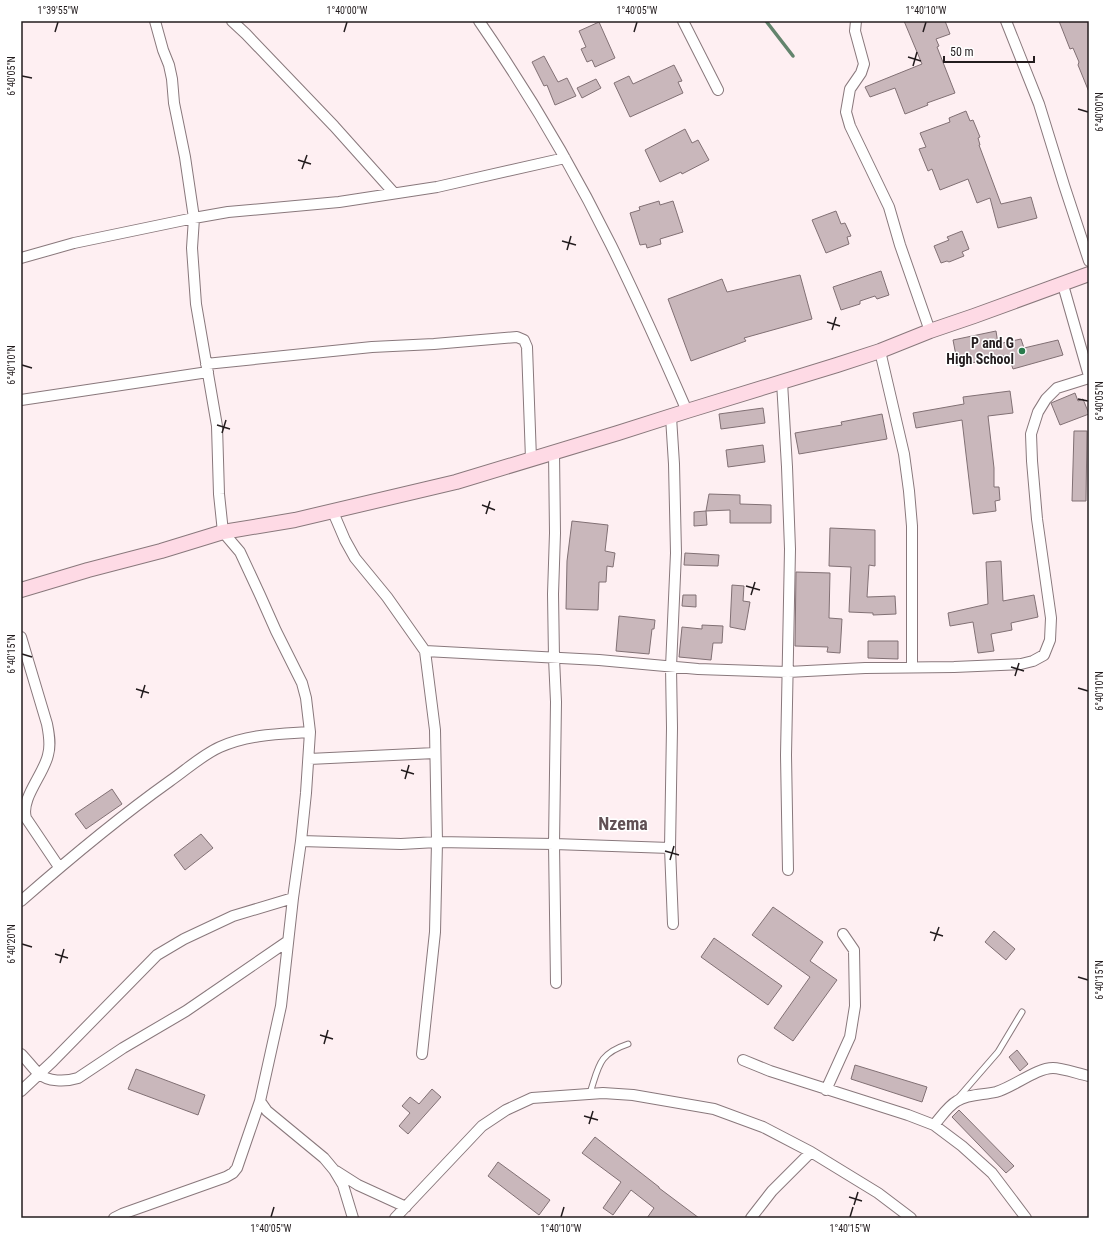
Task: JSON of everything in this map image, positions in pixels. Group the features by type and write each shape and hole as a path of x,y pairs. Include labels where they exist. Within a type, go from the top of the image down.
{"street":[{"path":"114,1218 226,1177 233,1173 237,1168 260,1101 281,1006 301,841 309,759 310,732 306,698 296,669 276,631 240,552 224,532 219,494 217,426 196,304 192,248 194,218 186,157 174,104 169,65 155,21"},
{"path":"232,21 334,126 394,193"},
{"path":"479,21 501,53 565,158 611,245 687,411"},
{"path":"683,21 718,90"},
{"path":"856,21 855,31 864,64 861,73 850,90 846,112 850,126 889,207 900,245 930,331"},
{"path":"1006,21 1039,104 1089,261"},
{"path":"21,258 74,243 194,218 228,212 339,202 437,187 565,158"},
{"path":"21,590 224,532 333,512 456,482 671,417 880,351 930,331 1063,285 1089,274"},
{"path":"425,651 599,660 729,671 788,672 865,668 954,667 1021,664 1033,662 1044,655 1050,640 1051,618 1037,519 1032,462 1032,434 1038,412 1046,399 1057,388 1089,377 1063,285"},
{"path":"21,400 207,368 372,347 434,344 517,336 524,340 528,347 531,459"},
{"path":"880,351 904,454 909,491 912,526 912,667"},
{"path":"782,382 790,549 786,755 788,870"},
{"path":"671,417 674,464 676,553 671,667 672,735 670,848 673,924"},
{"path":"554,452 555,533 553,594 556,702 554,844 556,982"},
{"path":"333,512 345,540 355,558 387,597 425,651 435,730 437,842 435,932 422,1054"},
{"path":"21,637 47,724 49,738 49,754 46,763 27,800 24,813 59,867"},
{"path":"21,901 59,867 152,794 208,754 220,747 253,737 310,732"},
{"path":"309,759 435,753"},
{"path":"301,841 401,844 437,842 554,844 670,848"},
{"path":"21,1091 157,955 184,938 233,916 293,898"},
{"path":"826,1090 850,1036 855,1006 854,950 842,934"},
{"path":"21,1054 39,1074 54,1080 66,1081 83,1075 123,1048 186,1012 288,941"},
{"path":"743,1060 770,1071 908,1115 934,1125 962,1146 992,1173 1026,1218"},
{"path":"934,1125 956,1101 964,1097 995,1092 1012,1086 1040,1071 1053,1068 1089,1076"},
{"path":"395,1218 482,1126 506,1110 532,1098 603,1093 633,1095 714,1109 763,1127 811,1152 878,1193 912,1218"},
{"path":"260,1101 267,1111 324,1158 334,1170 343,1185 353,1218"},
{"path":"751,1218 772,1191 811,1152"},
{"path":"334,1170 358,1185 406,1207"}],"lane":[{"path":"956,1101 998,1052 1022,1012"},
{"path":"590,1094 600,1064 605,1056 615,1048 628,1044"}],"building":[{"path":"904,21 945,21 950,34 936,39 939,46 937,47 955,93 927,103 928,105 905,114 895,88 870,97 865,87 922,64"},
{"path":"1059,21 1089,21 1089,92 1078,65 1079,62 1073,48 1070,49"},
{"path":"599,22 615,58 595,67 592,60 587,62 581,49 586,47 579,31"},
{"path":"544,56 558,82 567,78 576,96 555,105 547,85 544,86 532,62"},
{"path":"674,65 682,81 678,82 683,93 630,117 614,83 629,76 633,84"},
{"path":"596,79 601,88 582,98 577,88"},
{"path":"966,111 970,121 973,120 980,137 978,138 979,145 1001,204 1031,197 1037,218 998,228 990,198 977,203 968,179 940,190 932,169 928,171 919,149 926,147 920,133 950,122 949,118"},
{"path":"685,129 692,143 698,140 709,160 682,174 681,172 660,182 645,150"},
{"path":"659,201 660,205 673,201 683,232 660,239 661,244 647,248 646,244 640,245 630,213 640,210 639,207"},
{"path":"836,211 841,224 845,223 851,236 847,237 849,244 826,253 812,220"},
{"path":"962,231 969,249 962,252 964,256 949,262 947,261 941,263 934,246 949,240 947,237"},
{"path":"881,271 889,295 877,299 875,296 860,301 860,304 841,310 833,287"},
{"path":"800,275 812,319 744,338 746,341 691,361 668,299 722,279 727,292"},
{"path":"996,331 998,344 1021,339 1024,348 1058,340 1063,355 1013,369 1008,355 958,366 953,340"},
{"path":"1010,391 1013,413 988,416 994,468 994,487 999,487 1000,500 995,501 996,511 973,514 962,420 916,428 913,413 964,404 963,397"},
{"path":"1075,393 1078,401 1083,399 1089,414 1060,425 1051,403"},
{"path":"763,408 765,423 721,429 719,414"},
{"path":"882,414 887,439 799,454 795,433 842,425 841,422"},
{"path":"1074,431 1087,431 1086,501 1072,501"},
{"path":"763,445 765,462 728,467 726,450"},
{"path":"709,494 740,495 740,504 771,505 771,523 730,523 730,510 706,511"},
{"path":"706,511 707,525 694,526 694,512"},
{"path":"572,521 608,525 605,551 615,553 613,567 607,566 606,582 599,582 598,610 566,609 567,561"},
{"path":"830,528 875,530 875,566 869,565 867,597 895,596 896,614 873,615 873,613 849,612 851,567 829,566"},
{"path":"685,553 719,555 718,566 684,565"},
{"path":"1001,561 1003,601 1034,595 1038,617 1011,623 1012,630 991,634 994,651 978,653 973,622 950,626 948,613 988,604 986,562"},
{"path":"796,572 830,573 829,618 842,619 840,653 827,652 828,647 795,646"},
{"path":"732,585 744,586 743,601 750,602 745,630 730,627"},
{"path":"683,595 696,595 696,607 682,606"},
{"path":"619,616 655,620 654,629 652,629 649,654 616,651"},
{"path":"702,625 723,626 722,643 713,643 711,660 679,657 682,627 702,629"},
{"path":"868,641 898,641 898,659 868,658"},
{"path":"112,789 122,804 86,829 75,814"},
{"path":"201,834 213,848 185,870 174,855"},
{"path":"773,907 823,942 810,961 837,980 793,1041 774,1028 810,977 752,935"},
{"path":"994,931 1015,949 1006,960 985,942"},
{"path":"714,938 782,986 768,1005 701,957"},
{"path":"1017,1050 1028,1064 1020,1071 1009,1057"},
{"path":"855,1065 927,1087 922,1102 851,1079"},
{"path":"136,1069 205,1095 198,1115 128,1089"},
{"path":"432,1089 441,1097 408,1134 399,1126 410,1113 402,1106 410,1097 419,1104"},
{"path":"959,1110 1014,1166 1006,1173 952,1117"},
{"path":"595,1137 699,1218 647,1218 654,1208 631,1190 613,1215 603,1208 621,1182 582,1153"},
{"path":"498,1162 550,1200 539,1215 488,1176"}],"waterway":[{"path":"766,21 793,56"}],"place":[{"name":"P and G High School","path":"1022,351"}],"district":[{"name":"Nzema","path":"623,824"}]}
